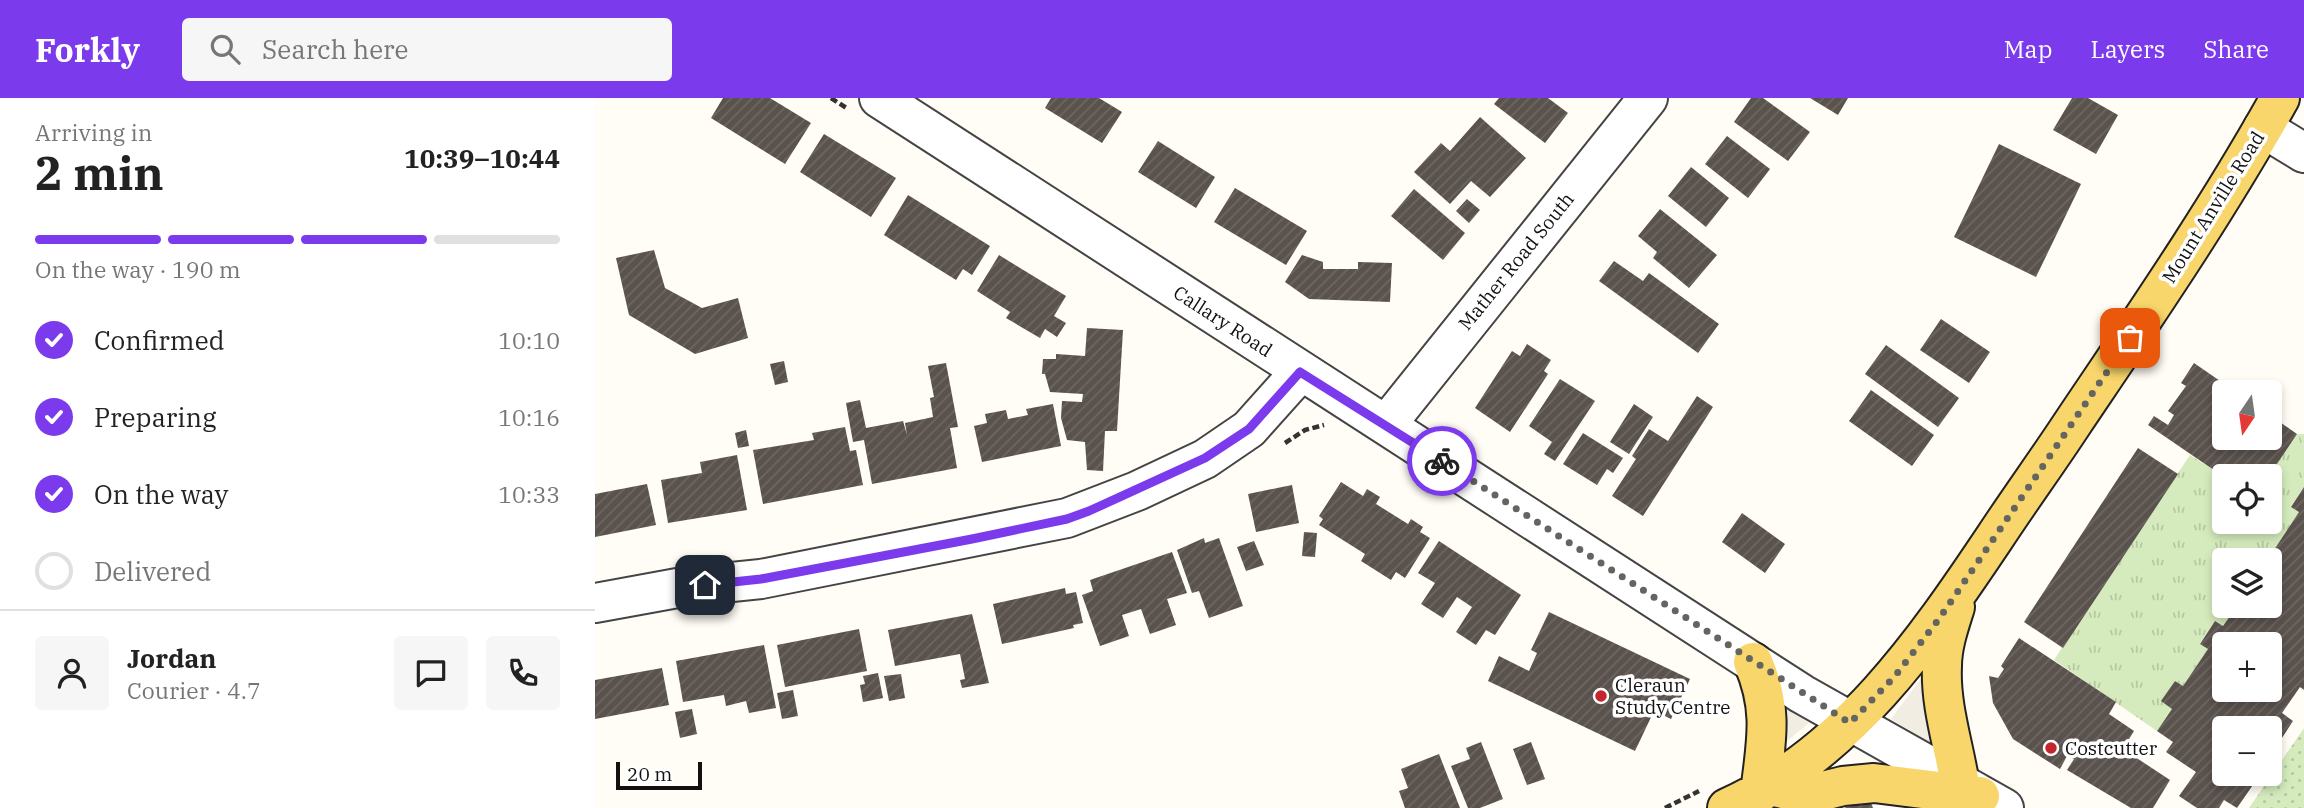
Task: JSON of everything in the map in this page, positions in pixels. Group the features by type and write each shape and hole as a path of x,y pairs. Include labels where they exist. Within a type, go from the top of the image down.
{"main road":[{"name":"Mount Anville Road","path":"1742,793 1850,723 1895,676 1961,588 2211,215 2271,113"},
{"path":"1961,588 1941,664 1945,713 1954,746 1981,796"},
{"path":"1753,662 1763,685 1769,723 1742,793 1808,795 1843,786 1874,783 1981,796"}],"street":[{"name":"Mather Road South","path":"1386,425 1648,98"},
{"name":"Callary Road","path":"866,106 1386,425 1850,723 1981,796"},
{"path":"2271,113 2304,153"},
{"path":"595,603 683,587 761,579 1067,519 1137,491 1205,458 1249,429 1300,372"}],"path":[{"path":"831,98 866,106"},
{"path":"1283,443 1305,430 1323,425 1332,428"},
{"path":"1665,808 1742,793"}],"green space":[{"path":"2297,434 2304,434 2304,487 2291,506 2299,512 2275,548 2212,548 2212,618 2229,618 2223,626 2215,621 2200,643 2208,649 2183,686 2175,681 2162,701 2172,709 2157,731 2054,660 2190,455 2212,469 2212,534 2282,534 2282,464 2277,464"},
{"path":"2304,728 2304,808 2249,808 2264,786 2282,786 2282,760"}],"shaded area":[{"path":"1930,666 1944,751 1891,719"},
{"path":"1776,700 1809,723 1775,751"}],"building":[{"path":"723,98 770,98 811,123 785,164 711,118"},
{"path":"1051,98 1099,98 1122,112 1102,143 1045,108"},
{"path":"1499,98 1548,98 1568,113 1545,143 1494,104"},
{"path":"1751,98 1763,98 1810,132 1788,161 1734,122"},
{"path":"1810,98 1848,98 1838,115"},
{"path":"2072,98 2088,98 2118,115 2096,154 2053,130"},
{"path":"1480,117 1526,158 1490,197 1471,181 1450,204 1414,172 1441,143 1450,151"},
{"path":"824,134 896,178 871,217 800,172"},
{"path":"1727,136 1770,169 1748,198 1705,164"},
{"path":"1158,141 1215,177 1196,208 1138,172"},
{"path":"1999,144 2081,184 2036,277 1954,237"},
{"path":"1691,167 1729,198 1706,227 1668,196"},
{"path":"1235,188 1307,231 1286,265 1214,222"},
{"path":"1414,189 1465,233 1443,260 1391,216"},
{"path":"908,195 990,246 972,275 963,269 956,280 884,235"},
{"path":"1467,199 1480,210 1469,223 1456,211"},
{"path":"1660,209 1717,255 1689,288 1653,258 1657,252 1638,236"},
{"path":"654,250 665,288 702,308 738,298 748,338 695,354 629,315 616,258"},
{"path":"999,255 1066,296 1054,316 1066,323 1057,337 1045,329 1040,338 1006,318 1010,312 977,291"},
{"path":"1302,255 1323,262 1323,269 1358,269 1358,262 1392,263 1390,302 1309,299 1285,282"},
{"path":"1614,261 1643,281 1649,273 1719,324 1698,353 1599,281"},
{"path":"1941,319 1990,352 1969,383 1920,350"},
{"path":"1087,328 1123,330 1117,431 1105,431 1103,471 1087,470 1085,442 1067,440 1061,418 1062,401 1082,402 1083,394 1050,392 1045,374 1042,374 1043,359 1056,359 1056,354 1085,356"},
{"path":"1527,344 1551,360 1544,371 1548,374 1510,432 1475,408 1512,351 1520,356"},
{"path":"1886,345 1959,398 1938,427 1865,374"},
{"path":"784,361 788,382 775,385 770,364"},
{"path":"946,363 958,427 950,428 957,468 872,484 864,440 853,442 846,403 860,400 866,428 903,421 907,435 905,423 933,417 930,398 934,397 928,366"},
{"path":"2194,363 2219,380 2212,380 2212,450 2282,450 2282,423 2297,434 2277,464 2212,464 2212,469 2148,425 2154,416 2168,425 2174,415 2168,411 2186,386 2181,383"},
{"path":"1560,379 1595,401 1555,461 1544,454 1552,442 1529,426"},
{"path":"1871,390 1934,435 1912,466 1849,421"},
{"path":"1697,396 1713,407 1643,516 1612,496 1636,459 1632,456 1649,429 1668,441"},
{"path":"1053,404 1061,446 982,462 974,426 987,423 985,414 1006,410 1008,419 1028,415 1026,409"},
{"path":"1634,404 1653,417 1629,454 1610,442"},
{"path":"845,427 850,451 856,450 863,485 763,504 753,450 814,440 812,433"},
{"path":"746,430 749,446 738,448 735,433"},
{"path":"1583,433 1623,458 1613,473 1607,469 1597,485 1563,464"},
{"path":"2138,448 2178,474 2063,648 2024,622"},
{"path":"737,455 747,510 668,523 661,480 702,473 700,462"},
{"path":"1341,482 1363,496 1367,489 1380,497 1376,504 1408,524 1411,519 1423,527 1420,532 1430,538 1405,578 1396,572 1391,580 1361,561 1365,554 1319,525 1323,519 1319,516"},
{"path":"647,484 656,525 595,537 595,494"},
{"path":"1292,485 1299,523 1256,532 1248,494"},
{"path":"2304,487 2304,690 2300,687 2282,713 2293,721 2282,738 2282,716 2212,716 2212,786 2252,786 2237,808 2224,800 2219,808 2197,808 2179,796 2196,772 2166,752 2173,742 2157,731 2172,709 2161,701 2175,681 2183,686 2208,649 2200,644 2215,621 2223,626 2229,618 2282,618 2282,548 2275,548 2299,512 2291,507"},
{"path":"1742,513 1785,544 1765,573 1722,542"},
{"path":"1304,532 1317,533 1315,557 1302,556"},
{"path":"1204,538 1205,543 1219,538 1243,606 1209,618 1199,591 1192,593 1177,550"},
{"path":"1254,541 1264,565 1246,571 1237,547"},
{"path":"1439,541 1521,595 1495,635 1486,630 1476,645 1456,632 1472,607 1457,597 1443,618 1421,604 1435,583 1418,573"},
{"path":"1172,552 1187,593 1167,599 1176,625 1150,634 1141,609 1122,615 1129,636 1100,646 1082,595 1093,591 1090,580"},
{"path":"1065,588 1066,594 1076,592 1083,623 1073,625 1074,628 1002,644 993,604"},
{"name":"Cleraun Study Centre","path":"1549,612 1690,679 1671,719 1654,711 1635,751 1488,681 1499,656 1529,671 1537,653 1531,650"},
{"path":"972,614 989,683 962,688 960,680 965,679 960,654 895,666 888,630"},
{"path":"859,629 867,671 785,687 777,645"},
{"path":"2019,638 2116,702 2109,714 2134,731 2123,749 2170,780 2153,808 2131,808 2067,770 2074,759 2067,756 2060,769 2013,739 1993,703 1989,676 1998,678 2004,669 2001,666"},
{"path":"764,645 776,708 749,713 746,701 726,706 724,695 683,702 676,661"},
{"path":"662,668 669,705 595,719 595,680"},
{"path":"878,673 883,698 863,702 860,685 865,684 863,676"},
{"path":"901,674 905,698 889,701 884,676"},
{"path":"793,690 798,716 782,719 777,693"},
{"path":"692,709 697,734 680,738 675,712"},
{"path":"1481,742 1503,799 1480,808 1468,808 1451,766 1470,759 1466,748"},
{"path":"1531,742 1545,779 1527,785 1513,749"},
{"path":"1439,754 1460,808 1405,808 1399,791 1408,788 1401,769"},
{"path":"1869,798 1873,808 1844,808"}],"way so far":[{"path":"1442,461 1850,723 1895,676 1939,619 2130,338"}],"place":[{"name":"Cleraun Study Centre","path":"1601,696"},
{"name":"Costcutter","path":"2051,748"}],"route":[{"path":"705,585 761,579 1067,519 1137,491 1205,458 1249,429 1300,372 1442,461"}]}
